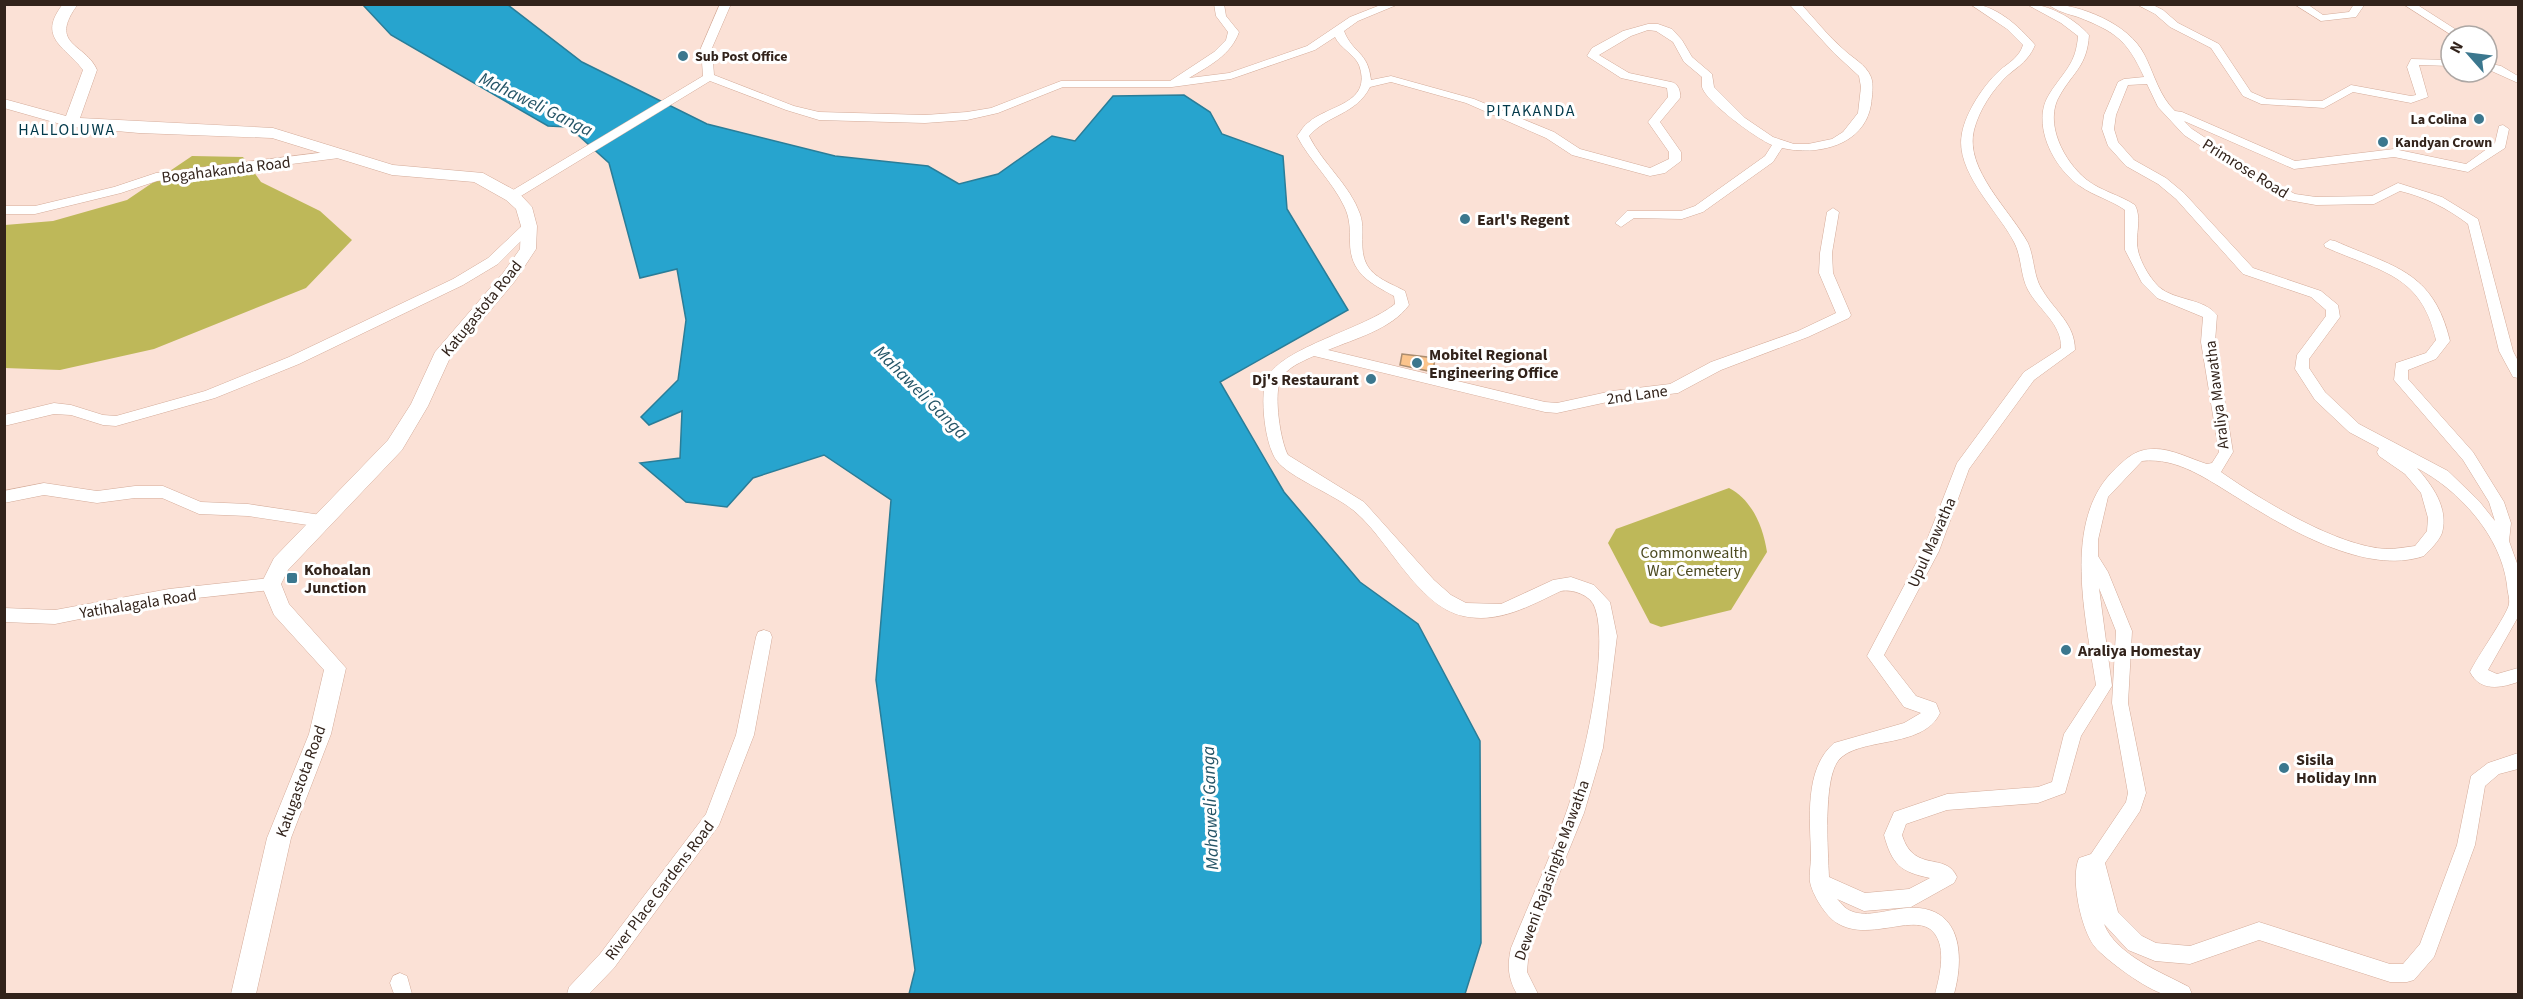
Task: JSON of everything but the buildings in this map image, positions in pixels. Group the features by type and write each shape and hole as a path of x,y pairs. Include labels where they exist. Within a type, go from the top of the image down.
{"main road":[{"path":"71,4 62,13 58,31 62,40 88,65 90,70 71,122"},
{"path":"4,103 71,122 139,128 273,133 393,170 477,177 512,196 524,207 529,226"},
{"name":"Katugastota Road","path":"244,994 279,838 320,734 335,668 281,609 271,584 281,564 395,445 419,406 441,357 468,322 509,277 528,249 529,226"}],"street":[{"path":"709,77 704,62 705,47 726,4"},
{"path":"1172,84 1223,50 1232,40 1233,32 1221,16 1219,4"},
{"path":"709,77 790,108 819,116 926,119 967,116 994,111 1062,84 1172,84 1242,72 1311,48 1354,19 1394,4"},
{"path":"1339,31 1342,40 1364,64 1366,85 1390,79 1470,101 1550,135 1576,152 1650,172 1661,170 1675,161 1675,152 1654,123 1674,98 1675,93 1671,85 1625,76 1593,56 1596,50 1641,27 1652,25 1667,31 1678,40 1688,59 1708,76 1708,88 1743,122 1762,136 1779,144 1797,148 1819,148 1850,135 1866,111 1867,78 1861,69 1838,51 1794,4"},
{"name":"Upul Mawatha","path":"1945,994 1951,972 1951,945 1937,924 1923,917 1857,922 1831,907 1819,881 1821,787 1827,762 1838,749 1919,726 1932,713 1930,708 1910,702 1875,656 1931,551 1962,467 2029,376 2068,350 2070,340 2064,328 2034,288 2022,245 1970,161 1967,140 1969,127 1999,77 2027,55 2029,45 2001,18 1975,4"},
{"name":"Araliya Mawatha","path":"1819,881 1864,902 1911,898 1948,877 1941,870 1919,868 1901,857 1893,835 1900,818 1947,802 2038,795 2059,787 2073,734 2104,686 2090,585 2094,518 2102,495 2138,456 2157,454 2207,470 2217,468 2226,452 2208,342 2210,315 2199,309 2163,298 2148,286 2131,250 2134,219 2131,208 2075,177 2056,146 2047,120 2049,104 2076,69 2084,47 2084,35 2065,21 2031,4"},
{"name":"Primrose Road","path":"2053,4 2077,9 2126,38 2138,52 2162,105 2188,132 2292,197 2316,201 2374,200 2398,187 2421,192 2459,210 2474,222 2477,228 2506,351 2518,373"},
{"path":"2141,4 2159,12 2174,25 2215,46 2247,93 2265,102 2324,105 2351,88 2411,100 2422,97 2413,66 2415,61 2439,62"},
{"path":"2299,4 2321,18 2352,15 2360,4"},
{"path":"2408,4 2441,24"},
{"path":"2499,70 2518,80"},
{"path":"512,196 709,77"},
{"path":"2151,80 2124,82 2110,115 2108,129 2112,143 2130,164 2162,181 2180,196 2248,271 2316,294 2332,308 2333,316 2302,358 2302,369 2320,396 2354,428 2429,465 2444,475 2474,505 2501,541 2513,572 2517,605 2478,672 2484,679 2496,683 2518,675"},
{"name":"Deweni Rajasinghe Mawatha","path":"1366,85 1359,98 1344,109 1314,123 1304,136 1312,155 1347,199 1355,216 1359,265 1366,274 1400,294 1402,305 1396,312 1365,329 1285,366 1274,379 1271,418 1277,450 1283,459 1359,506 1428,585 1445,600 1464,610 1502,611 1559,585 1571,583 1588,590 1602,602 1609,636 1594,748 1575,813 1520,948 1516,966 1520,986 1529,994"},
{"path":"2162,105 2186,119 2294,165 2394,153 2468,168 2501,145 2503,129"},
{"path":"1621,223 1630,214 1682,215 1699,209 1769,159 1779,144"},
{"name":"Bogahakanda Road","path":"4,210 35,210 117,190 156,177 343,154"},
{"name":"2nd Lane","path":"1314,351 1545,407 1673,389 1716,366 1803,334 1844,315 1826,273 1826,253 1833,212"},
{"path":"4,421 42,410 71,410 104,422 119,421 168,410 236,387 458,282 493,261 529,226"},
{"path":"2330,244 2362,259 2399,272 2420,286 2428,297 2440,319 2443,341 2431,356 2401,367 2401,380 2467,452 2499,506 2505,531 2501,541"},
{"path":"2207,470 2276,514 2341,543 2384,555 2419,552 2434,533 2436,518 2428,491 2410,470 2380,450 2365,434"},
{"path":"4,497 44,489 97,497 135,492 163,492 200,508 248,510 321,521"},
{"path":"2091,559 2100,572 2124,631 2120,703 2137,794 2134,805 2096,862 2085,864 2083,872 2086,901 2100,939 2122,960 2182,994"},
{"name":"Yatihalagala Road","path":"4,615 55,617 169,595 271,584"},
{"name":"River Place Gardens Road","path":"576,994 607,961 713,819 745,735 764,637"},
{"path":"2096,862 2110,917 2135,943 2156,952 2190,955 2259,932 2390,973 2407,973 2427,950 2466,845 2477,782 2493,768 2518,761"}],"green space":[{"path":"192,156 243,157 261,182 320,211 352,240 306,288 154,349 60,370 5,368 5,225 53,221 127,200"},
{"name":"Commonwealth War Cemetery","path":"1729,488 1744,499 1755,515 1763,533 1767,552 1731,610 1661,627 1650,623 1608,543 1616,529"}],"water":[{"name":"Mahaweli Ganga","path":"363,5 508,5 582,62 707,124 835,156 928,166 959,184 998,174 1052,136 1075,141 1113,96 1184,95 1210,112 1222,134 1283,156 1287,209 1348,310 1220,382 1284,492 1360,582 1418,624 1480,741 1481,943 1465,994 909,994 915,970 876,680 891,500 824,455 753,478 727,507 686,502 640,463 680,458 682,411 649,425 641,417 678,380 686,320 677,269 640,278 609,163 569,127 548,126 391,35"}],"place":[{"name":"Sub Post Office","path":"683,56"},
{"name":"La Colina","path":"2479,119"},
{"name":"Kandyan Crown","path":"2383,142"},
{"name":"Earl's Regent","path":"1465,219"},
{"name":"Mobitel Regional Engineering Office","path":"1417,363"},
{"name":"Dj's Restaurant","path":"1371,379"},
{"name":"Kohoalan Junction","path":"292,578"},
{"name":"Araliya Homestay","path":"2066,650"},
{"name":"Sisila Holiday Inn","path":"2284,768"}],"district":[{"name":"PITAKANDA","path":"1531,110"},
{"name":"HALLOLUWA","path":"67,129"}]}
